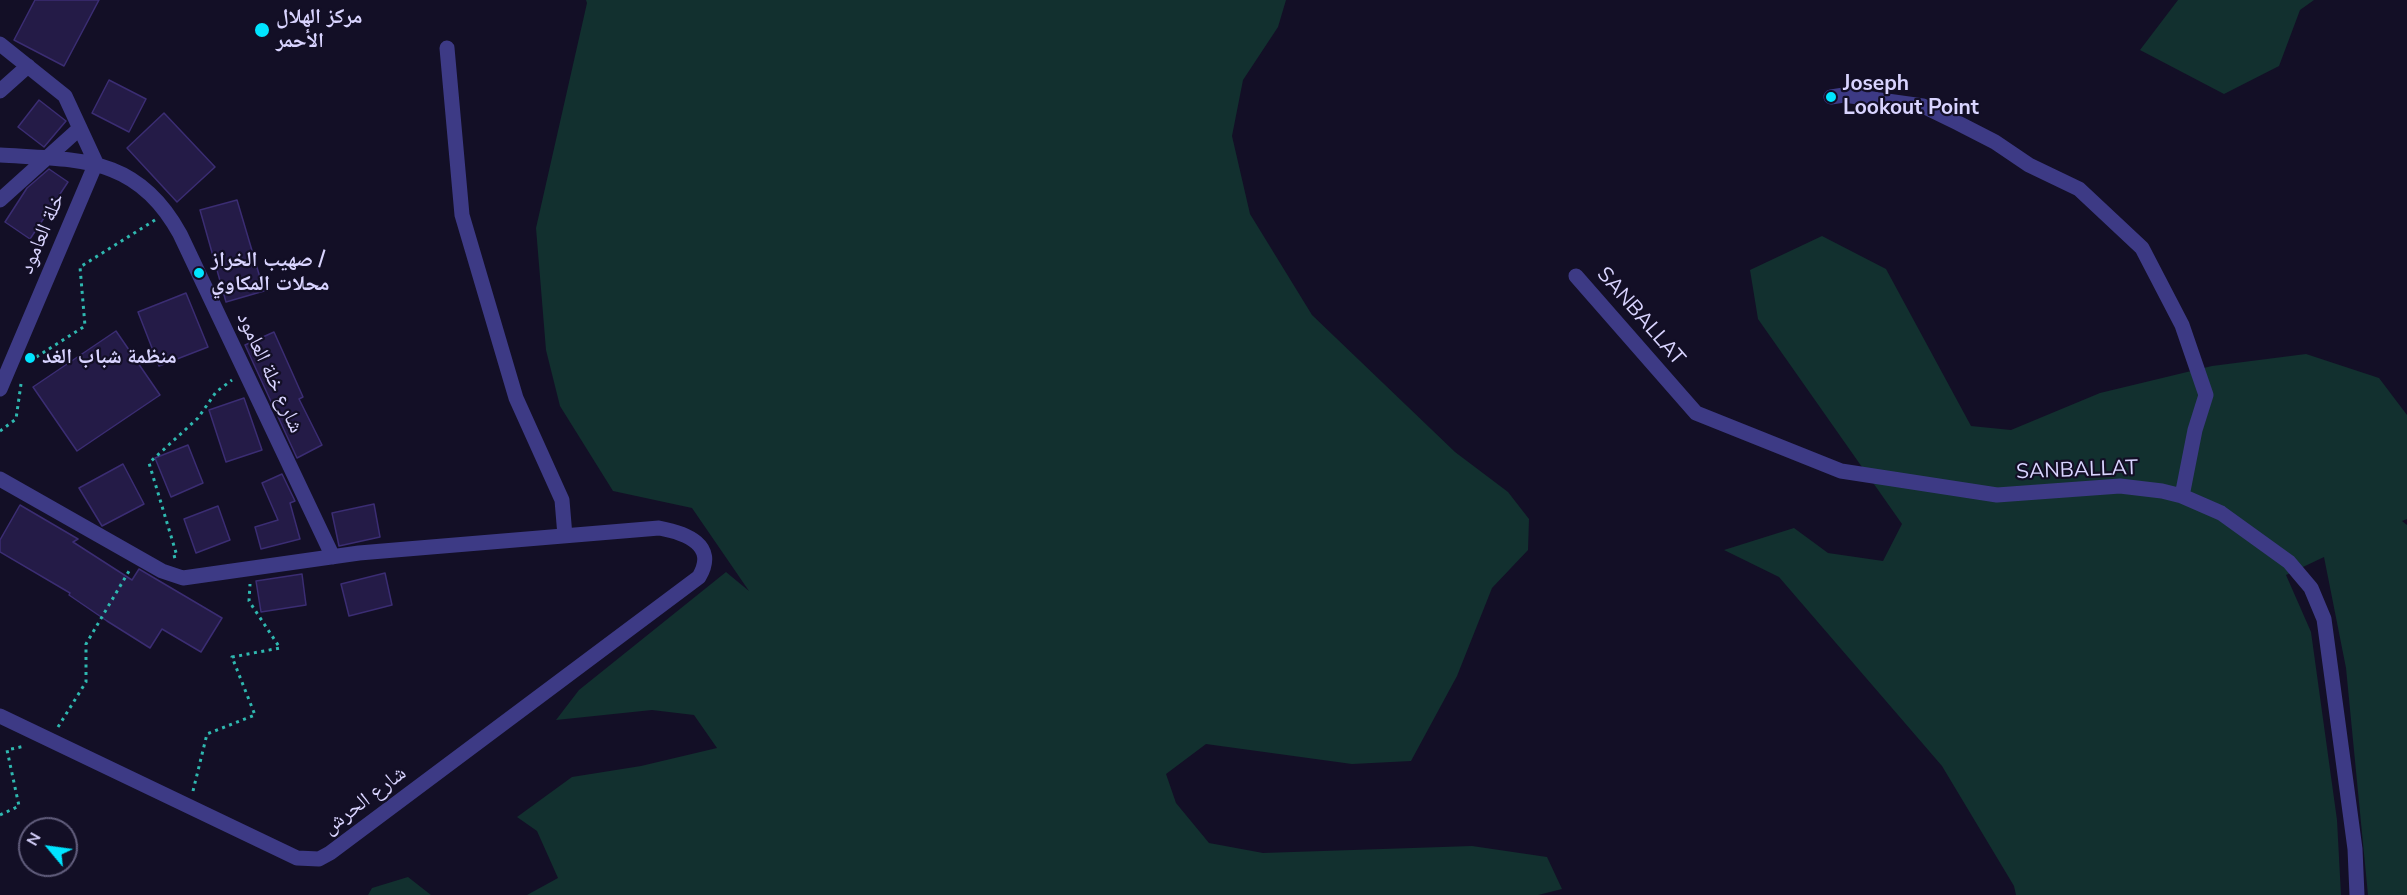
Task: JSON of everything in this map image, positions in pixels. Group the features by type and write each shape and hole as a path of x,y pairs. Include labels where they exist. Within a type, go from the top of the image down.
{"street":[{"path":"0,44 65,96 96,163"},
{"path":"0,479 173,576 200,578 333,557 565,536 562,500 516,398 462,215 447,48"},
{"path":"0,91 28,66"},
{"path":"1831,97 1844,95 1923,106 1995,142 2029,165 2079,189 2142,248 2182,325 2206,395 2195,430 2182,496"},
{"name":"خلة العامود","path":"0,200 80,128"},
{"name":"شارع خلة العامود","path":"0,155 96,163 138,183 166,213 180,234 333,557"},
{"name":"خلة العامود","path":"0,389 96,163"},
{"name":"SANBALLAT","path":"1576,276 1696,413 1841,471 1997,495 2120,486 2182,496 2221,513 2276,550 2301,574 2319,603 2329,638 2355,849 2357,895"},
{"name":"شارع الحرش","path":"0,716 190,804 297,858 319,859 339,847 699,577 705,566 704,550 696,542 673,531 659,528 565,536"}],"path":[{"path":"24,365 85,326 80,267 166,213"},
{"path":"0,815 19,806 7,750 50,740 86,682 86,644 132,566 146,561 177,556 149,462 198,418 216,392 244,372"},
{"path":"0,431 16,419 22,376"},
{"path":"190,804 207,734 255,715 232,657 280,648 249,601 250,578"}],"green space":[{"path":"586,0 1286,0 1278,27 1243,80 1232,136 1250,214 1312,315 1455,452 1508,492 1529,519 1528,550 1492,588 1457,676 1411,761 1352,764 1206,744 1166,774 1176,803 1209,843 1263,853 1472,846 1547,857 1562,889 1538,895 527,895 558,878 537,831 517,817 572,777 641,766 717,748 694,715 652,710 556,720 579,690 726,572 749,591 692,508 613,491 560,406 546,350 536,228"},
{"path":"2178,0 2314,0 2300,10 2279,66 2224,94 2140,50"},
{"path":"1822,236 1886,269 1971,426 2011,430 2100,393 2212,366 2306,354 2379,378 2407,415 2407,519 2402,521 2407,525 2407,895 2368,895 2346,668 2324,557 2286,575 2311,632 2337,820 2341,895 2016,895 2014,886 1942,766 1779,577 1724,550 1794,528 1828,553 1883,561 1902,524 1758,319 1750,270"},
{"path":"408,877 431,895 368,895 372,888"}],"building":[{"path":"35,0 99,0 64,66 14,40"},
{"path":"109,80 146,99 129,132 92,113"},
{"path":"39,100 66,121 44,147 18,127"},
{"path":"164,113 215,167 177,202 127,148"},
{"path":"49,169 68,182 30,239 5,222 27,188"},
{"path":"237,200 264,291 226,302 200,210"},
{"path":"186,293 208,347 159,366 138,312"},
{"path":"116,331 160,395 77,451 33,387"},
{"path":"274,332 303,397 299,399 322,445 297,458 245,345"},
{"path":"244,398 262,450 226,462 209,410"},
{"path":"188,445 203,483 171,497 155,458"},
{"path":"123,464 144,504 102,526 79,488"},
{"path":"282,474 295,501 290,503 300,539 261,549 255,527 278,520 262,483"},
{"path":"374,504 380,537 339,546 332,513"},
{"path":"20,505 78,539 73,542 132,580 139,569 222,618 201,652 162,629 150,648 69,595 70,593 0,552 0,540"},
{"path":"218,506 230,540 196,553 184,519"},
{"path":"385,573 392,605 349,616 341,584"},
{"path":"302,574 306,605 261,612 256,581"}],"place":[{"name":"مركز الهلال الأحمر","path":"262,30"},
{"name":"Joseph Lookout Point","path":"1831,97"},
{"name":"صهيب الخراز / محلات المكاوي","path":"199,273"},
{"name":"منظمة شباب الغد","path":"30,358"}]}
